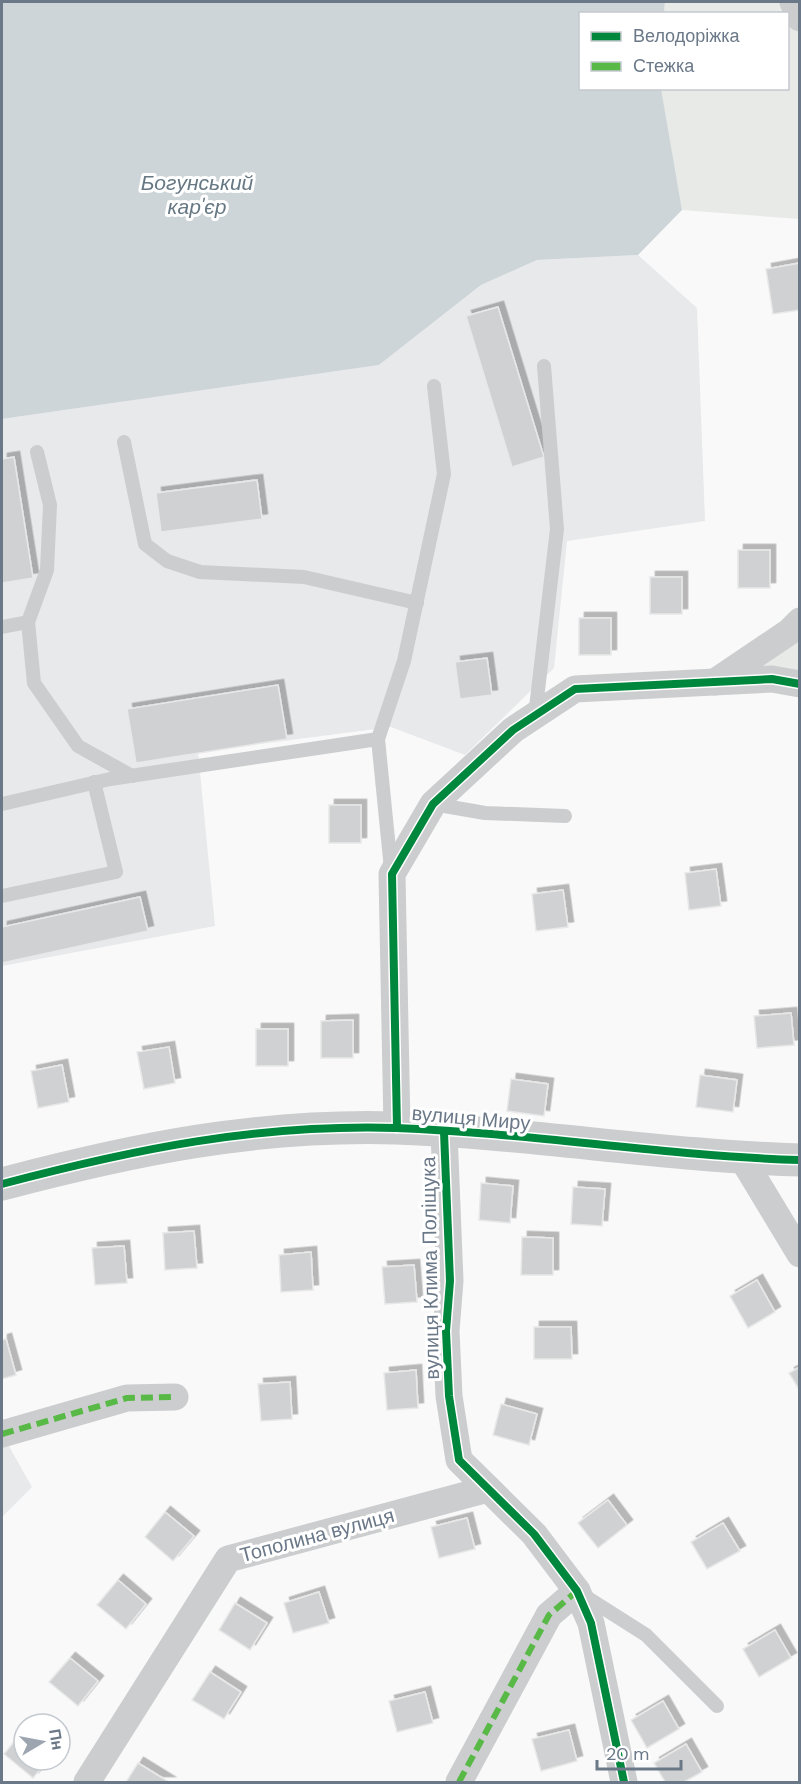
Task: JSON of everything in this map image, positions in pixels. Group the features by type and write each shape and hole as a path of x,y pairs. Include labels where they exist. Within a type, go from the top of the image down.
{"street":[{"path":"793,2 800,18"},
{"path":"714,682 789,633 800,621"},
{"path":"397,1128 392,874 433,804 513,730 575,689 772,680 800,684"},
{"name":"вулиця Миру","path":"2,1184 147,1148 279,1131 397,1128 742,1158 800,1160"},
{"name":"вулиця Клима Поліщука","path":"444,1132 450,1281 446,1331 449,1396 459,1460 534,1534 577,1591 591,1623 624,1782"},
{"path":"742,1158 800,1254"},
{"path":"2,1434 127,1398 175,1397"},
{"name":"Тополина вулиця","path":"87,1782 228,1559 488,1489"},
{"path":"459,1782 549,1615 577,1591"}],"lane":[{"path":"535,716 557,529 544,366"},
{"path":"392,874 378,739 404,662 444,474 434,386"},
{"path":"124,442 145,544 167,561 200,572 304,578 417,603"},
{"path":"37,453 51,505 47,570 28,622 34,683 78,746 132,776"},
{"path":"2,627 28,622"},
{"path":"2,804 132,776 378,739"},
{"path":"2,897 116,872 94,783"},
{"path":"433,804 485,813 565,816"},
{"path":"577,1591 646,1635 717,1706"}],"shaded area":[{"path":"665,2 793,2 800,18 799,219 682,210 661,94 661,90 789,90 789,12 664,12"},
{"path":"638,255 697,308 705,521 567,541 554,668 465,755 391,727 198,752 215,926 2,966 2,419 379,365 481,285 537,260"},
{"path":"799,621 799,684 714,682"},
{"path":"6,1441 32,1487 2,1517 2,1442"}],"water":[{"name":"Богунський кар'єр","path":"2,2 665,2 664,12 579,12 579,90 661,90 682,210 638,255 537,260 481,285 379,365 2,419"}],"building":[{"path":"800,263 800,310 773,314 766,269"},
{"path":"498,307 544,457 512,467 466,316"},
{"path":"14,457 33,578 2,583 2,459"},
{"path":"257,480 262,519 161,532 156,493"},
{"path":"738,550 770,550 770,588 738,588"},
{"path":"650,577 682,577 682,614 650,614"},
{"path":"579,618 611,618 611,655 579,655"},
{"path":"487,658 492,695 460,699 455,662"},
{"path":"278,685 287,739 136,763 127,709"},
{"path":"329,805 361,805 361,843 329,843"},
{"path":"716,869 721,906 689,910 685,873"},
{"path":"563,890 568,927 536,931 532,894"},
{"path":"140,897 148,931 2,963 2,927"},
{"path":"791,1013 794,1045 757,1048 754,1016"},
{"path":"353,1020 353,1058 321,1058 321,1021"},
{"path":"256,1029 288,1029 288,1066 256,1066"},
{"path":"169,1047 175,1083 144,1089 137,1052"},
{"path":"62,1065 69,1102 38,1108 31,1071"},
{"path":"700,1075 737,1080 733,1112 696,1107"},
{"path":"511,1079 548,1084 544,1116 507,1111"},
{"path":"481,1183 513,1186 510,1223 479,1220"},
{"path":"573,1187 605,1189 602,1226 571,1224"},
{"path":"194,1231 197,1268 165,1270 163,1233"},
{"path":"522,1237 553,1238 553,1275 521,1275"},
{"path":"124,1246 127,1283 95,1285 92,1248"},
{"path":"311,1252 313,1290 281,1292 279,1255"},
{"path":"414,1265 417,1302 385,1304 382,1267"},
{"path":"757,1280 775,1312 748,1328 730,1296"},
{"path":"534,1327 571,1327 572,1359 534,1359"},
{"path":"6,1339 16,1375 2,1379 2,1340"},
{"path":"800,1367 800,1391 789,1373"},
{"path":"416,1370 418,1408 387,1410 384,1373"},
{"path":"290,1382 292,1419 261,1421 258,1384"},
{"path":"501,1404 537,1414 529,1445 493,1435"},
{"path":"608,1500 627,1525 598,1548 578,1523"},
{"path":"165,1512 194,1536 173,1561 145,1537"},
{"path":"467,1518 475,1549 439,1558 431,1527"},
{"path":"723,1523 740,1551 707,1569 691,1542"},
{"path":"118,1580 146,1604 126,1629 97,1605"},
{"path":"319,1592 329,1623 293,1633 284,1603"},
{"path":"235,1603 267,1623 250,1650 219,1630"},
{"path":"775,1630 791,1658 759,1677 743,1649"},
{"path":"70,1658 98,1681 78,1706 49,1682"},
{"path":"210,1672 241,1692 224,1719 192,1700"},
{"path":"425,1692 433,1723 397,1732 389,1701"},
{"path":"663,1701 679,1729 647,1748 631,1720"},
{"path":"569,1730 577,1761 541,1771 532,1739"},
{"path":"12,1744 12,1761 4,1754"},
{"path":"686,1744 702,1772 684,1782 665,1782 654,1763"},
{"path":"138,1763 169,1782 126,1782"},
{"path":"26,1772 38,1772 33,1778"}],"marked path":[{"path":"2,1434 127,1398 175,1397"},
{"path":"459,1782 549,1615 577,1591"}],"cycle path":[{"path":"397,1128 392,874 433,804 513,730 575,689 772,679 800,684"},
{"path":"2,1184 100,1160 196,1141 294,1130 344,1128 447,1131 699,1154 800,1160"},
{"path":"444,1132 450,1281 446,1331 449,1396 459,1460 534,1534 577,1591 591,1623 624,1782"}]}
